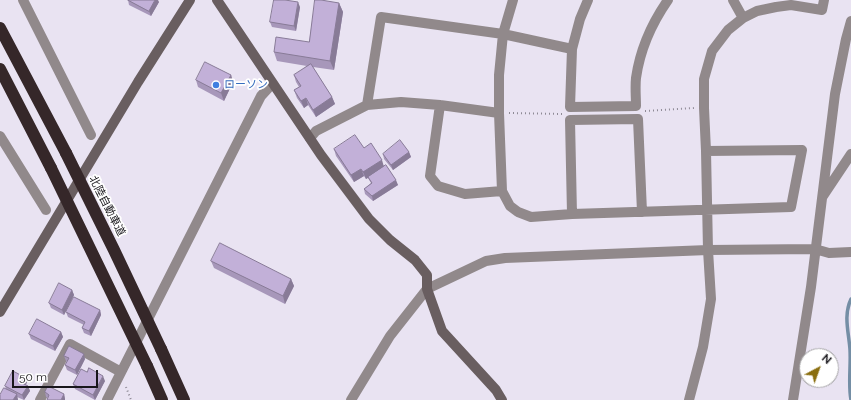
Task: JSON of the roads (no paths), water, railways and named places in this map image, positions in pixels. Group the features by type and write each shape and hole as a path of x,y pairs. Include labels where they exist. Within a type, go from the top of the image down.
{"highway":[{"name":"北陸自動車道","path":"0,28 66,153 114,250 184,400"},
{"path":"0,69 51,168 162,400"}],"street":[{"path":"24,0 91,135"},
{"path":"0,312 138,82 190,0"},
{"path":"216,0 321,155 369,219 390,240 415,260 427,275 427,289 442,331 496,390 502,400"},
{"path":"513,0 503,34 499,75 502,191 510,206 518,212 531,217 572,214 791,207 802,150 706,151"},
{"path":"588,0 580,19 572,49 570,108 636,106 636,78 647,36 668,0"},
{"path":"733,0 743,18"},
{"path":"688,400 703,347 710,299 704,79 712,51 728,30 743,18 757,11 791,5 822,10 824,0"},
{"path":"367,105 381,17 503,34 572,49"},
{"path":"793,400 811,287 835,94 851,21"},
{"path":"107,400 261,96 272,84"},
{"path":"310,138 316,131 367,105 401,102 440,105 499,113"},
{"path":"440,105 430,176 438,186 465,194 502,191"},
{"path":"572,214 570,120 638,118 642,212"},
{"path":"0,136 46,210"},
{"path":"822,198 851,154"},
{"path":"351,400 390,336 427,289 486,261 505,258 708,250 815,249 828,252 851,252"},
{"path":"40,400 70,344 120,372"}],"waterway":[{"path":"851,299 847,312 847,324 850,350 851,400"}],"place":[{"name":"ローソン","path":"216,85"}]}
